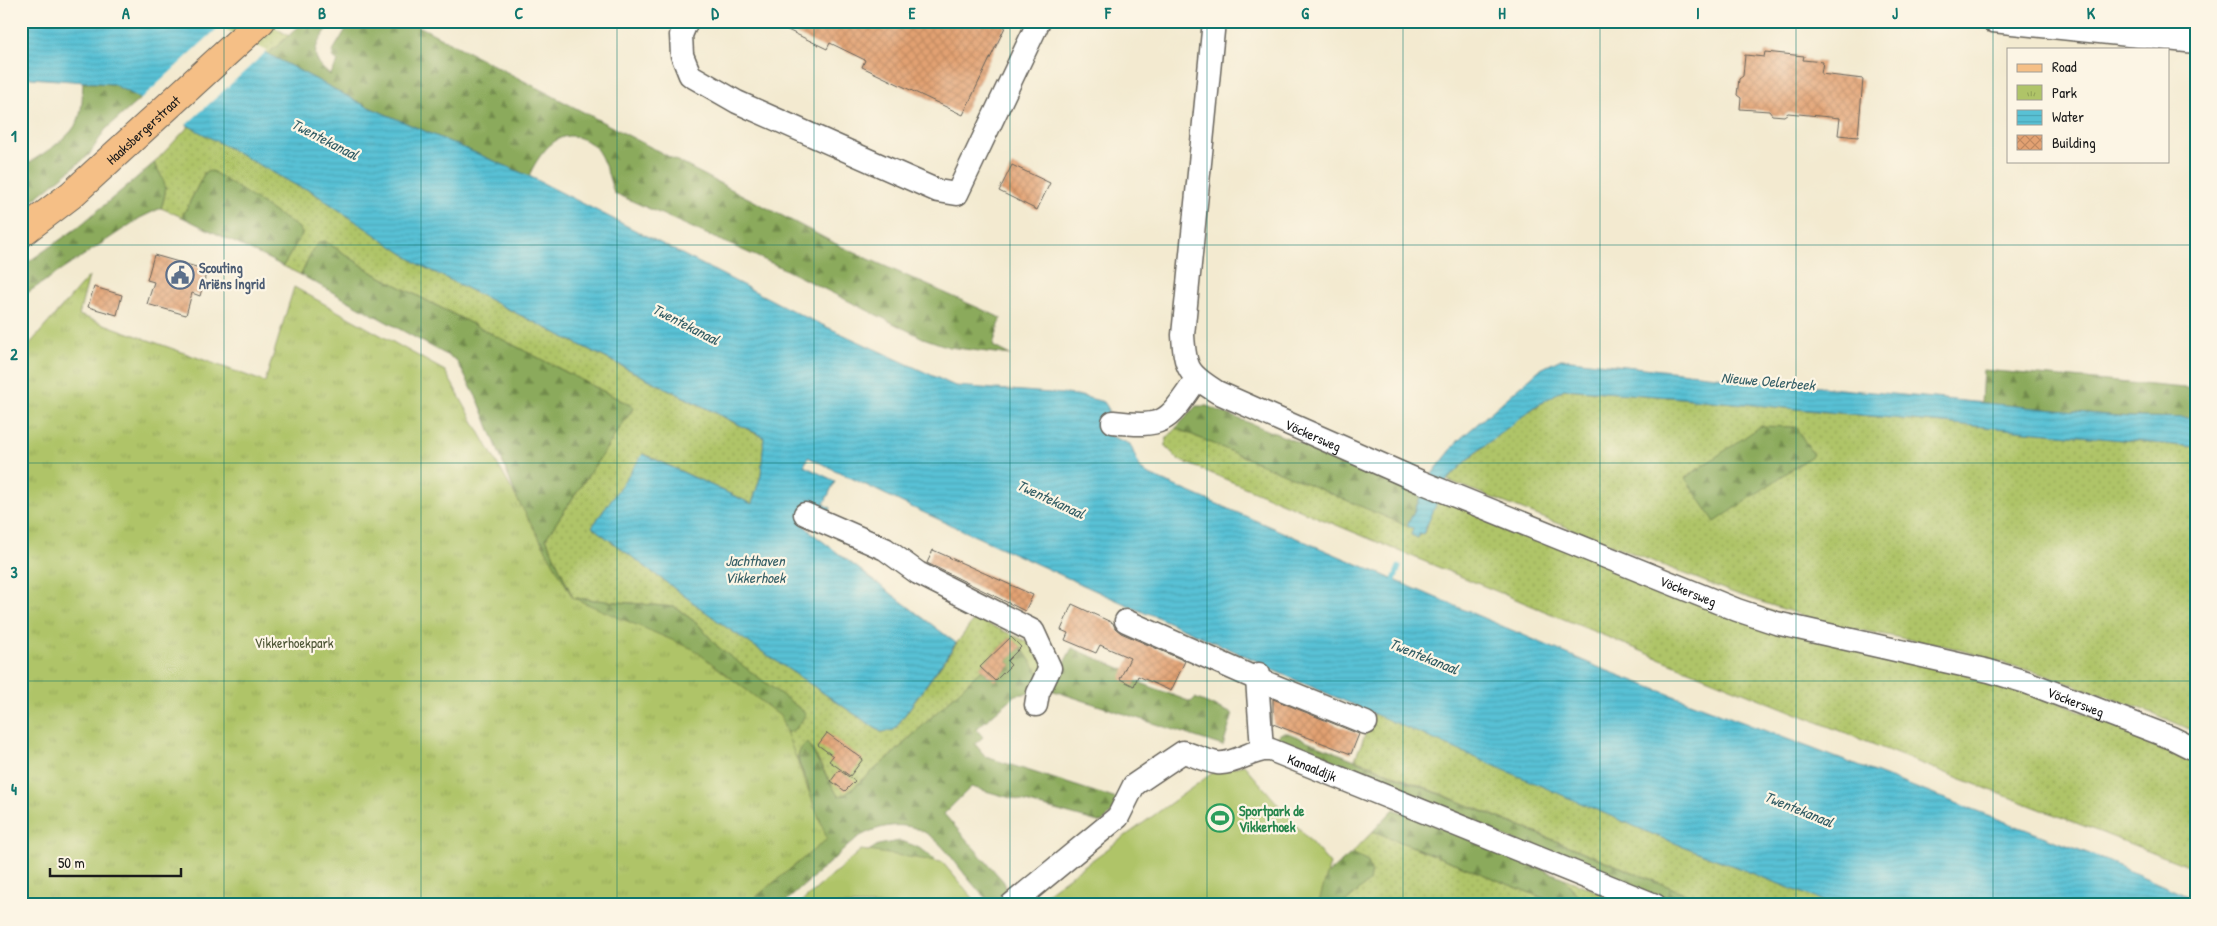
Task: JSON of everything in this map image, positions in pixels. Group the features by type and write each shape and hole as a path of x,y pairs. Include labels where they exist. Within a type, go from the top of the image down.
{"main road":[{"name":"Haaksbergerstraat","path":"21,233 71,195 259,24"}],"street":[{"path":"687,21 681,35 682,55 690,75 737,102 938,191 957,194 1039,21"},
{"path":"1114,422 1142,425 1160,422 1168,416 1196,380 1184,355 1183,335 1214,21"},
{"path":"1993,21 2196,42"},
{"name":"Vöckersweg","path":"1196,380 1217,392 1421,482 1737,610 1776,622 1989,671 2026,682 2172,738 2196,750"},
{"path":"813,511 846,531 885,550 918,573 1033,631 1050,668 1038,693 1036,705"},
{"path":"1126,621 1366,723"},
{"path":"1011,905 1118,818 1134,785 1183,752 1218,763 1240,758 1262,749 1258,676"},
{"name":"Kanaaldijk","path":"1262,749 1271,750 1654,905"}],"green space":[{"path":"206,21 264,21 289,36 268,54"},
{"path":"305,21 334,21 316,48 317,61 330,75 338,62 332,57 334,49 351,21 409,21 842,247 1001,318 993,346 1010,355 949,347 923,338 778,266 614,193 598,152 592,144 582,139 573,136 557,140 537,160 529,176 364,105 268,54"},
{"path":"83,82 113,84 140,99 105,130 89,155 21,210 21,168 51,148 72,130 80,115"},
{"path":"189,126 301,188 308,189 420,265 765,438 761,475 752,504 644,454 592,527 726,627 881,732 894,730 975,618 1048,651 1042,679 1021,647 1011,637 980,667 982,669 894,753 846,794 838,796 808,742 797,757 810,788 809,798 718,647 698,624 675,607 573,598 546,538 634,407 375,274 325,241 312,251 301,275 283,266 302,234 205,172 182,217 161,208 165,194 165,184 154,163"},
{"path":"154,163 165,184 165,194 161,208 140,218 21,297 21,267 77,228"},
{"path":"212,171 299,228 302,234 283,266 182,217 205,172"},
{"path":"325,241 375,274 634,407 546,538 573,598 675,607 698,624 718,647 806,713 794,730 781,733 809,798 807,781 798,755 807,742 838,796 846,794 894,753 982,669 989,677 993,674 998,678 1011,665 1007,661 1021,647 1042,678 1050,660 1063,665 1072,648 1132,673 1130,679 1191,702 1195,698 1233,714 1223,746 1051,690 1016,695 976,729 983,737 975,744 986,757 1123,801 1102,823 971,787 944,814 1004,882 1007,902 1004,905 993,903 985,897 933,838 915,828 895,826 875,829 857,838 782,905 677,905 479,402 456,360 301,275 312,251 319,242"},
{"name":"Vikkerhoekpark","path":"89,276 79,315 265,382 294,287 445,371 573,598 693,649 780,716 827,839 746,905 21,905 21,354"},
{"path":"1983,370 2196,389 2196,418 2128,417 1981,403"},
{"path":"1564,389 1671,397 2196,447 2196,619 2189,623 2196,633 2196,732 2153,713 2044,675 1950,647 1832,625 1731,592 1447,480 1503,431"},
{"path":"1196,406 1207,406 1423,492 1407,526 1176,428"},
{"path":"1761,426 1796,427 1813,455 1715,522 1685,478"},
{"path":"1176,428 1413,528 1411,535 1418,538 1420,533 1424,533 1438,498 1541,541 2016,686 2196,757 2196,869 1912,760 1646,653 1179,460 1165,446 1166,439"},
{"path":"1374,713 1657,836 1833,905 1714,905 1355,759"},
{"path":"1282,733 1288,733 1714,905 1675,905 1269,742"},
{"name":"Sportpark de Vikkerhoek","path":"1244,765 1330,864 1318,905 1030,905 1215,771"},
{"path":"1394,809 1564,878 1585,905 1552,905 1548,900 1373,831"},
{"path":"1373,831 1548,900 1552,905 1342,905 1357,893 1368,862 1352,853"},
{"path":"900,841 925,851 944,870 804,905 856,859 878,845"},
{"path":"861,850 942,862 979,905 798,905"},
{"path":"1352,853 1368,861 1371,871 1369,882 1342,905 1290,905"},
{"path":"1564,878 1631,905 1585,905"}],"water":[{"path":"21,21 206,21 364,105 529,176 803,316 955,386 1077,395 1104,402 1108,408 1108,435 1130,444 1140,468 1147,474 1600,668 2098,857 2196,900 2196,905 1833,905 1657,836 1268,668 1268,666 1147,614 907,505 808,457 804,466 835,481 824,504 831,508 827,517 801,522 813,534 956,643 894,730 881,732 726,627 592,527 643,454 752,504 761,475 764,437 420,265 308,189 301,188 113,84 31,78 21,74"},
{"path":"1561,359 1779,383 2128,417 2196,418 2196,447 1671,397 1564,389 1536,406 1476,452 1447,480 1423,534 1420,533 1418,538 1411,535 1413,528 1407,526 1432,474 1459,440 1539,370"}],"pier":[{"path":"220,26 267,51 185,126 139,101"}],"building":[{"path":"769,21 1008,21 963,115 862,67 865,60 830,43 827,49"},
{"path":"1765,52 1804,56 1803,60 1823,62 1821,74 1863,79 1858,137 1838,135 1840,118 1788,113 1784,116 1772,115 1769,111 1740,109 1741,98 1737,95 1739,79 1743,76 1745,55 1764,57"},
{"path":"1012,165 1050,183 1037,210 999,191"},
{"path":"154,255 207,270 200,296 192,293 186,315 147,304 154,282 147,280"},
{"path":"94,287 122,295 117,315 88,307"},
{"path":"933,550 1033,595 1025,611 927,563"},
{"path":"1072,604 1113,623 1115,628 1121,633 1185,661 1171,691 1138,676 1134,686 1120,679 1130,658 1100,645 1096,653 1065,640 1068,633 1061,630"},
{"path":"1011,637 1021,647 1007,661 1011,665 995,681 980,667"},
{"path":"1273,699 1359,734 1351,754 1273,724"},
{"path":"827,733 863,759 850,776 829,761 833,756 818,745"},
{"path":"839,770 855,781 845,791 831,781"}],"waterway":[{"name":"Nieuwe Oelerbeek","path":"1394,580 1399,567"}],"place":[{"name":"Scouting Ariëns Ingrid","path":"180,275"},
{"name":"Sportpark de Vikkerhoek","path":"1220,818"}],"water label":[{"name":"Twentekanaal","path":"325,139"},
{"name":"Twentekanaal","path":"686,324"},
{"name":"Twentekanaal","path":"1051,499"},
{"name":"Jachthaven Vikkerhoek","path":"755,568"},
{"name":"Twentekanaal","path":"1424,656"},
{"name":"Twentekanaal","path":"1799,809"}]}
